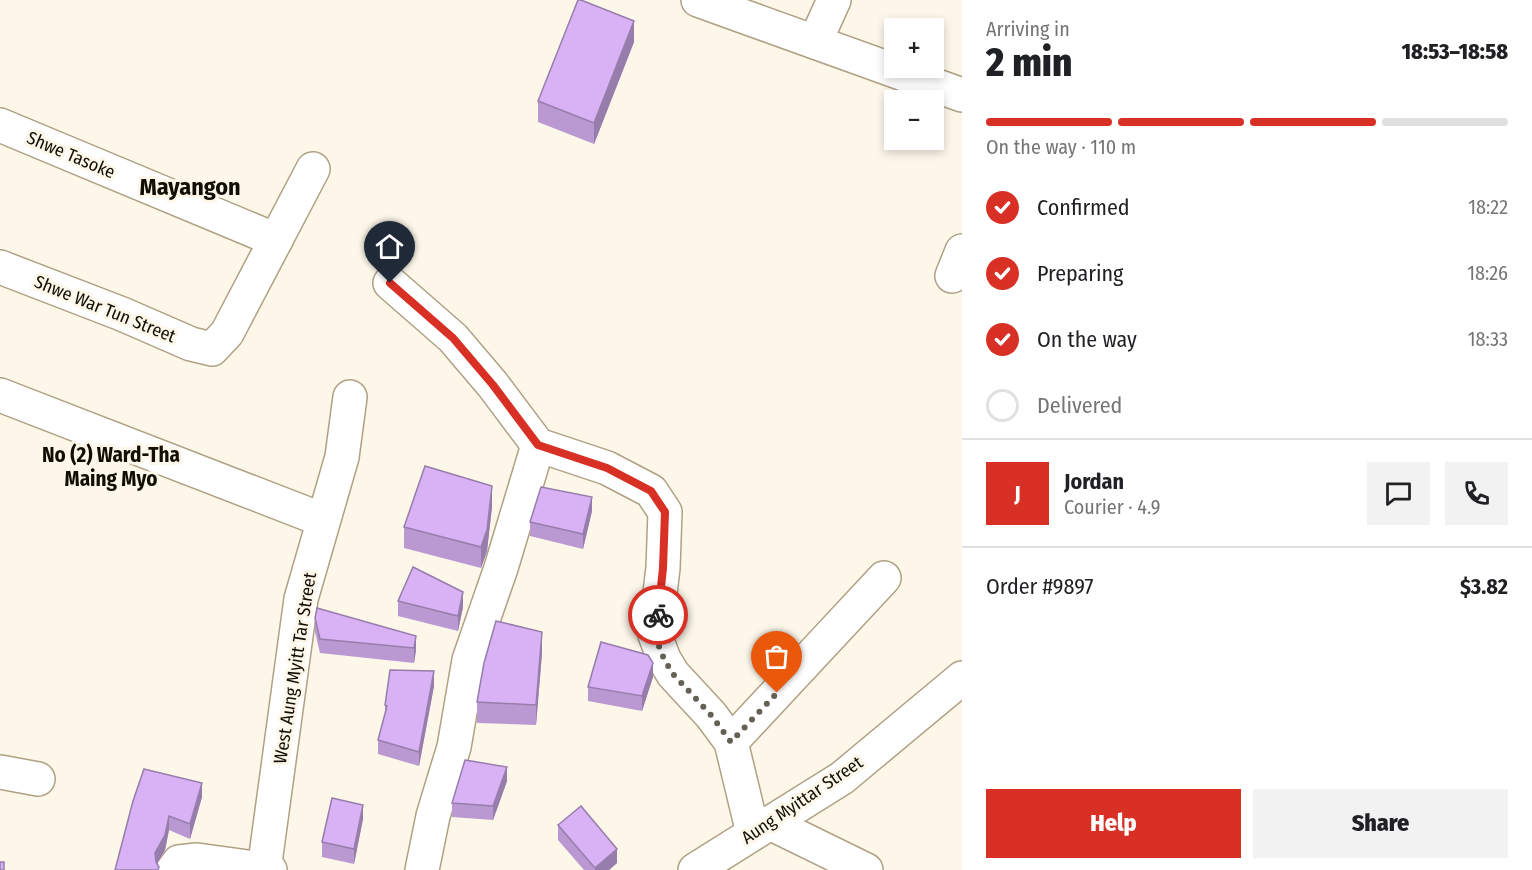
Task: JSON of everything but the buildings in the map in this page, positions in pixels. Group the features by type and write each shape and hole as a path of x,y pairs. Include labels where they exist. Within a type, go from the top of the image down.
{"street":[{"path":"698,0 962,95"},
{"path":"815,42 834,0"},
{"name":"Shwe Tasoke","path":"0,125 276,240"},
{"path":"276,240 313,169"},
{"name":"Shwe War Tun Street","path":"0,267 122,314 191,344 212,349 227,333 276,240"},
{"path":"390,283 453,338 493,385 538,445 607,468 651,491 665,512 663,568 655,636 664,659 673,674 711,715 731,742 762,828 866,870"},
{"path":"0,395 323,520"},
{"name":"West Aung Myitt Tar Street","path":"264,870 301,599 342,457 350,397"},
{"path":"422,870 434,816 454,747 469,660 501,568 538,445"},
{"path":"731,742 884,578"},
{"name":"Aung Myittar Street","path":"695,870 842,778 962,678"},
{"path":"0,772 38,779"},
{"path":"173,870 179,862 197,860 270,870"}],"way so far":[{"path":"658,615 655,636 664,659 673,674 711,715 731,742 777,693"}],"district":[{"name":"Mayangon","path":"190,187"},
{"name":"No (2) Ward-Tha Maing Myo","path":"111,467"}],"route":[{"path":"390,283 453,338 493,385 538,445 607,468 651,491 665,512 663,568 658,615"}]}
